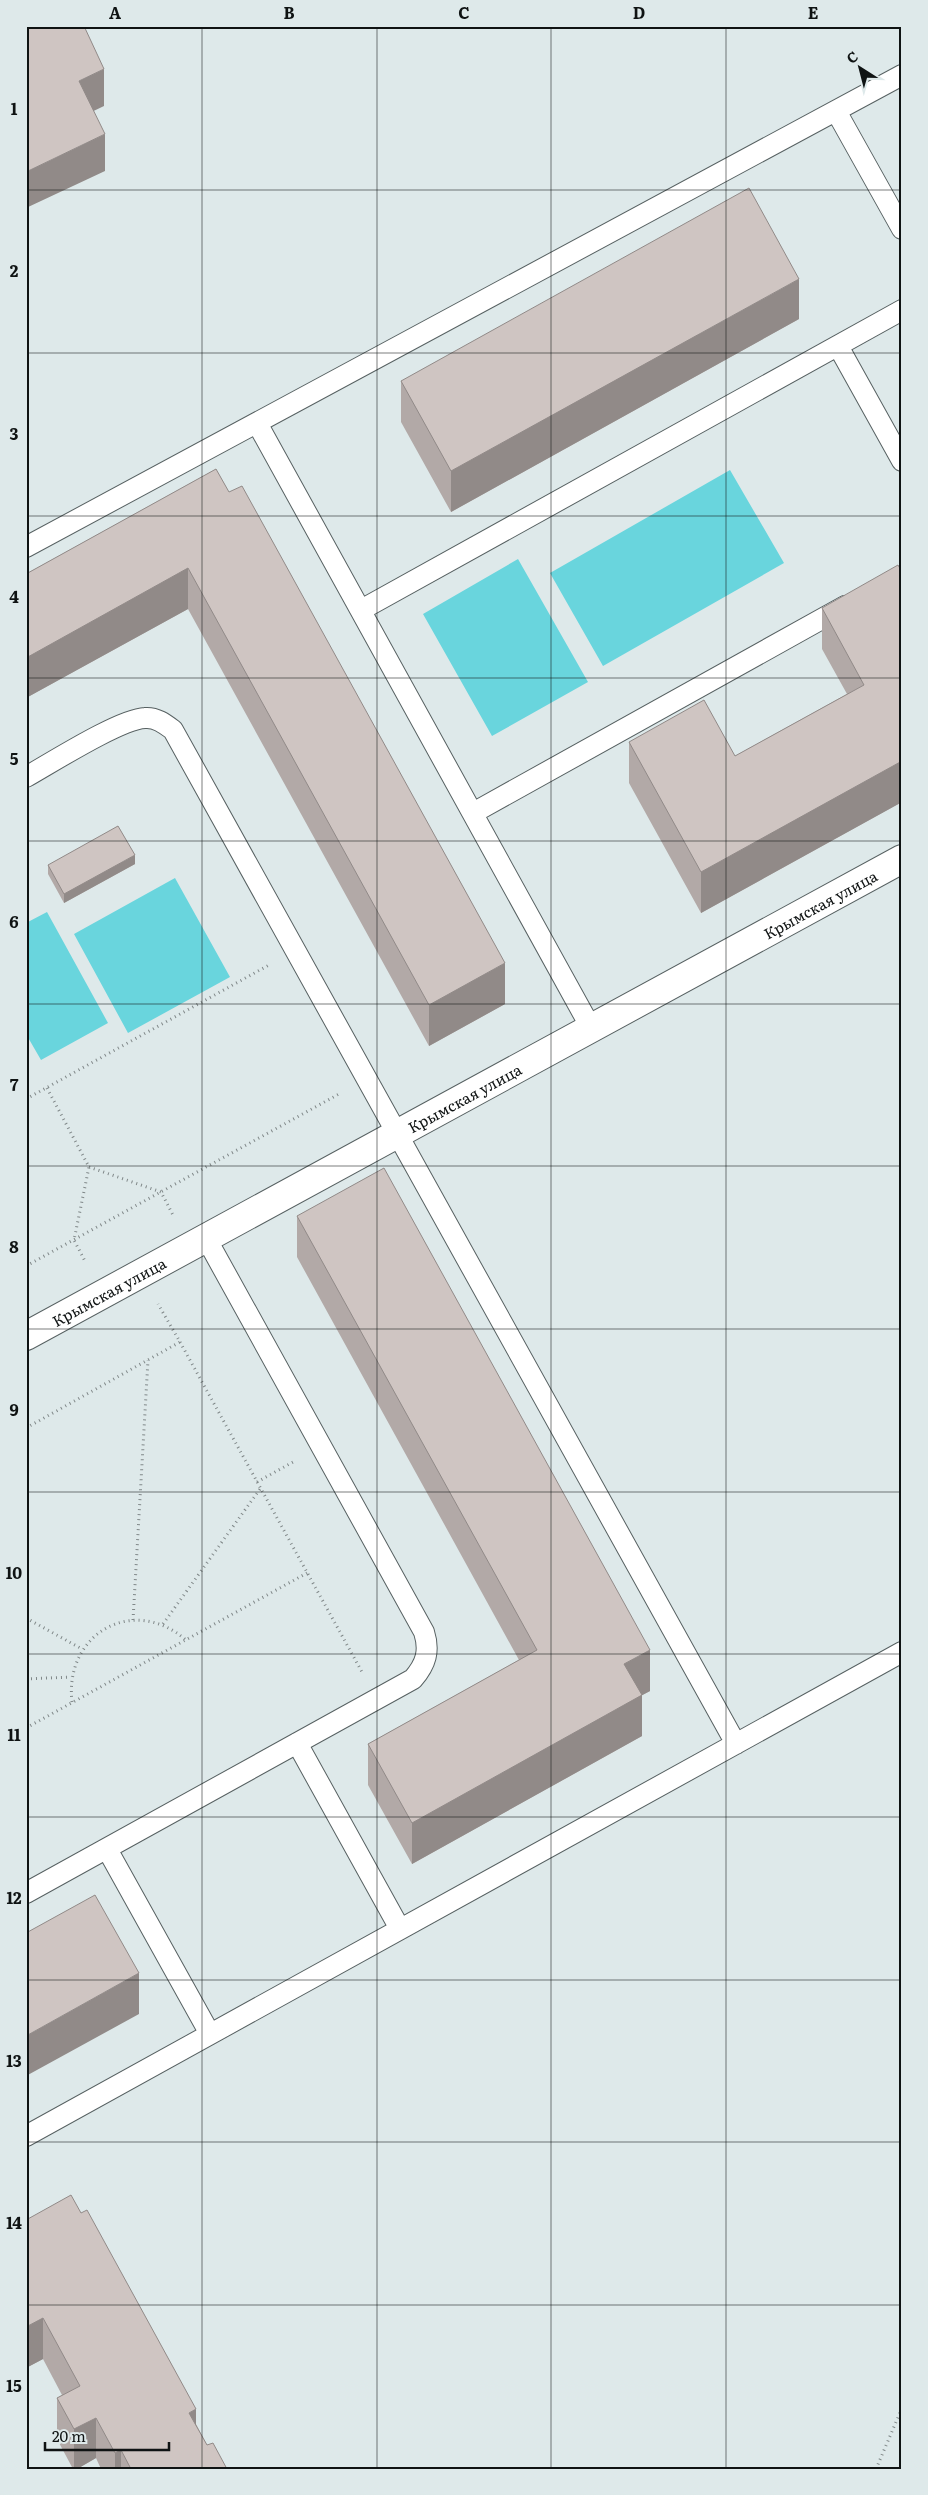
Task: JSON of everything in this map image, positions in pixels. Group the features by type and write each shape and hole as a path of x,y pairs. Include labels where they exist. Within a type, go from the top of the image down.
{"street":[{"name":"Крымская улица","path":"26,1336 902,859"}],"lane":[{"path":"26,547 902,75"},
{"path":"836,111 902,229"},
{"path":"361,610 902,310"},
{"path":"838,346 902,461"},
{"path":"257,423 591,1028"},
{"path":"473,812 859,599"},
{"path":"26,777 126,722 146,718 161,721 174,730 736,1744"},
{"path":"26,1893 414,1679 423,1668 427,1656 427,1643 424,1632 321,1447 198,1242"},
{"path":"26,2136 902,1652"},
{"path":"297,1743 400,1929"},
{"path":"107,1849 210,2034"}],"path":[{"path":"26,1099 297,950"},
{"path":"26,1266 368,1078"},
{"path":"46,1088 89,1167 74,1240 103,1294"},
{"path":"89,1167 160,1192 198,1242"},
{"path":"142,1273 377,1699"},
{"path":"26,1428 180,1342"},
{"path":"134,1620 148,1360"},
{"path":"257,1482 321,1447"},
{"path":"163,1624 260,1488"},
{"path":"26,1728 307,1573"},
{"path":"26,1618 82,1649"},
{"path":"72,1702 71,1677 82,1649 105,1629 134,1620 163,1624 186,1640"},
{"path":"26,1679 71,1677"},
{"path":"876,2469 902,2408"}],"shaded area":[{"path":"730,470 784,563 603,666 550,573"},
{"path":"518,559 588,682 492,736 423,614"},
{"path":"175,878 230,977 128,1033 74,934"},
{"path":"47,912 108,1023 41,1060 26,1034 26,923"}],"building":[{"path":"26,26 84,26 104,69 79,81 105,134 26,172"},
{"path":"749,188 799,279 451,471 401,381"},
{"path":"216,469 229,492 242,486 505,963 429,1005 188,568 26,658 26,574"},
{"path":"898,565 902,572 902,761 701,872 629,742 704,700 735,756 864,685 822,608"},
{"path":"118,826 135,855 64,894 48,865"},
{"path":"384,1168 650,1650 624,1664 642,1695 412,1823 368,1744 537,1650 297,1216"},
{"path":"95,1895 139,1973 26,2036 26,1933"},
{"path":"71,2195 81,2213 87,2210 196,2409 189,2413 207,2445 213,2443 227,2469 131,2469 121,2450 115,2453 96,2418 74,2429 57,2398 80,2386 43,2318 26,2327 26,2220"}]}
